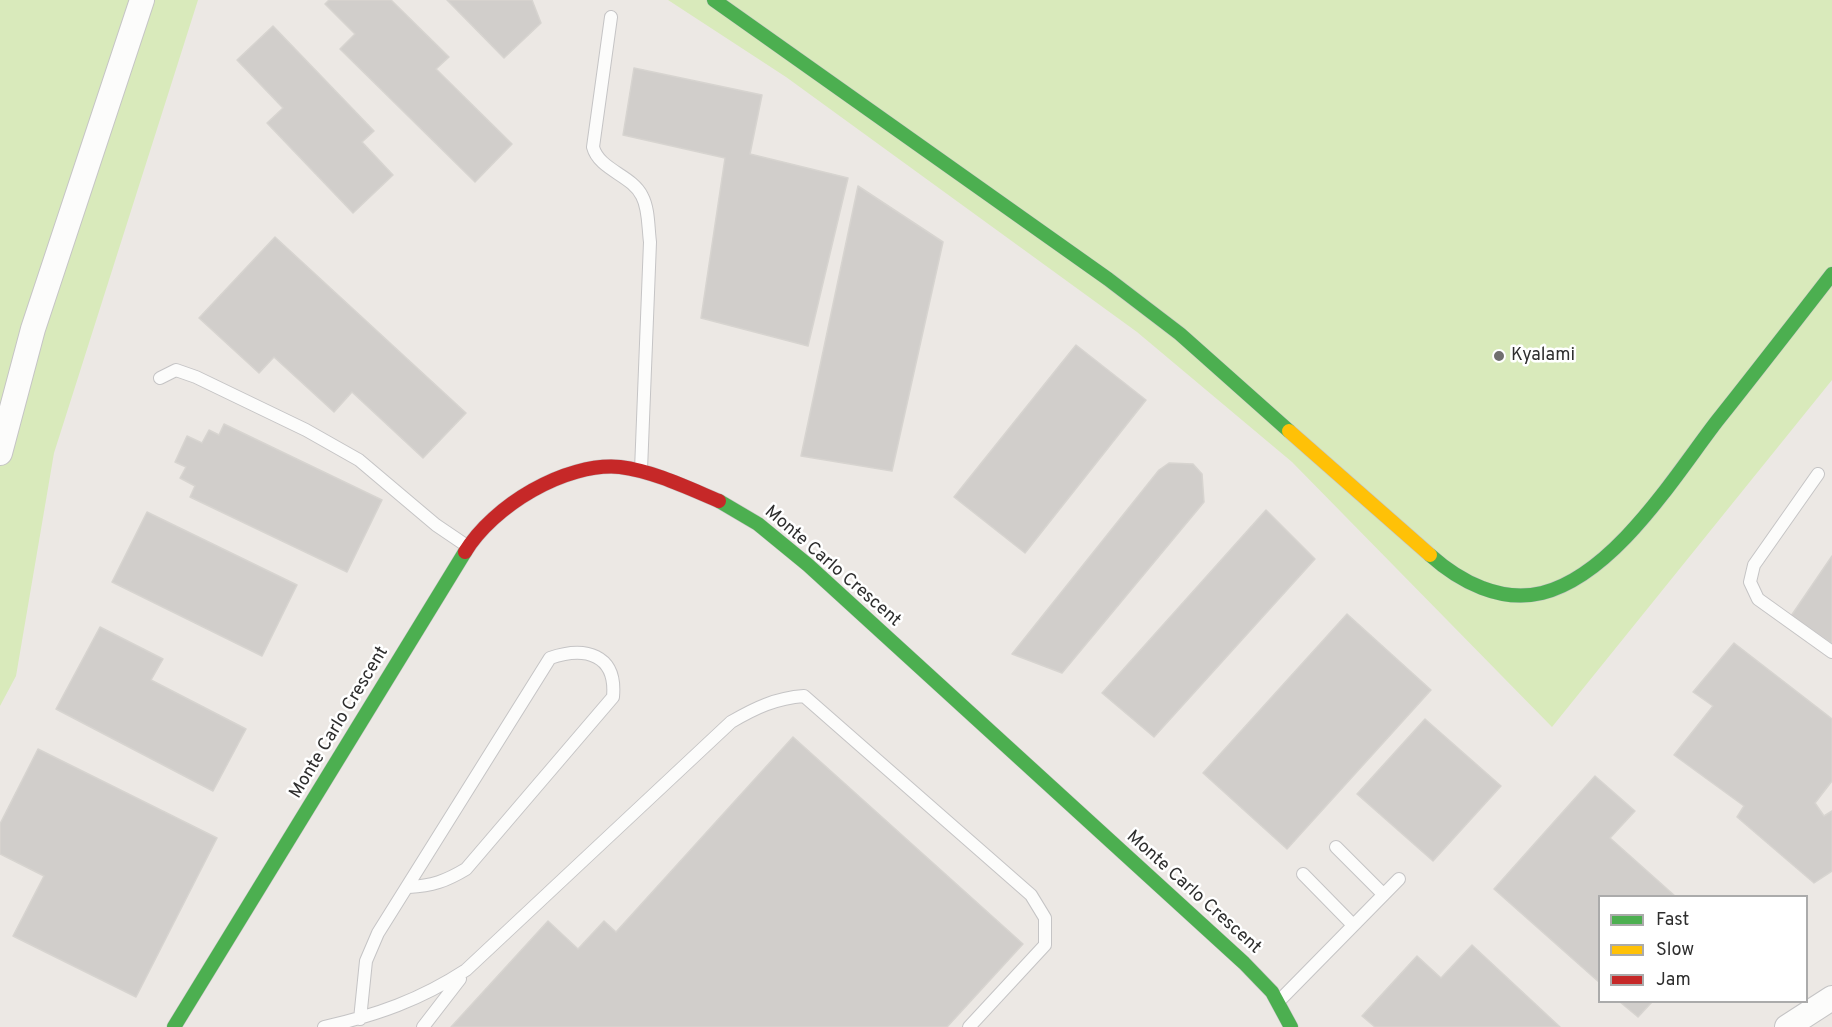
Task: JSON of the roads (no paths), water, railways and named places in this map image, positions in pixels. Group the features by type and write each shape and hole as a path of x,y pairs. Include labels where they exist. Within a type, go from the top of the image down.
{"street":[{"path":"0,453 33,329 142,0"},
{"path":"714,0 1108,279 1180,334 1443,567 1467,584 1487,593 1526,597 1550,592 1580,578 1604,560 1628,536 1832,274"},
{"name":"Monte Carlo Crescent","path":"174,1027 468,547 488,523 546,483 582,470 612,467 641,471 706,495 757,523 808,565 1244,963 1279,1001 1291,1027"},
{"path":"1787,1027 1832,998"}],"lane":[{"path":"611,17 592,147 599,158 635,187 646,206 650,242 641,471"},
{"path":"160,378 176,370 196,377 306,430 359,460 436,525 468,547"},
{"path":"1818,474 1754,565 1750,582 1758,598 1832,652"},
{"path":"360,1019 366,962 378,933 409,887 550,658 570,651 589,653 609,667 614,681 613,697 472,862 448,880 432,885 409,887"},
{"path":"423,1027 466,970 731,722 756,707 774,701 804,696 1031,895 1044,918 1046,945 969,1027"},
{"path":"1336,847 1383,894"},
{"path":"1303,874 1353,925"},
{"path":"1279,1001 1399,879"},
{"path":"324,1027 360,1019 429,994 466,970"}],"place":[{"name":"Kyalami","path":"1499,356"}]}
